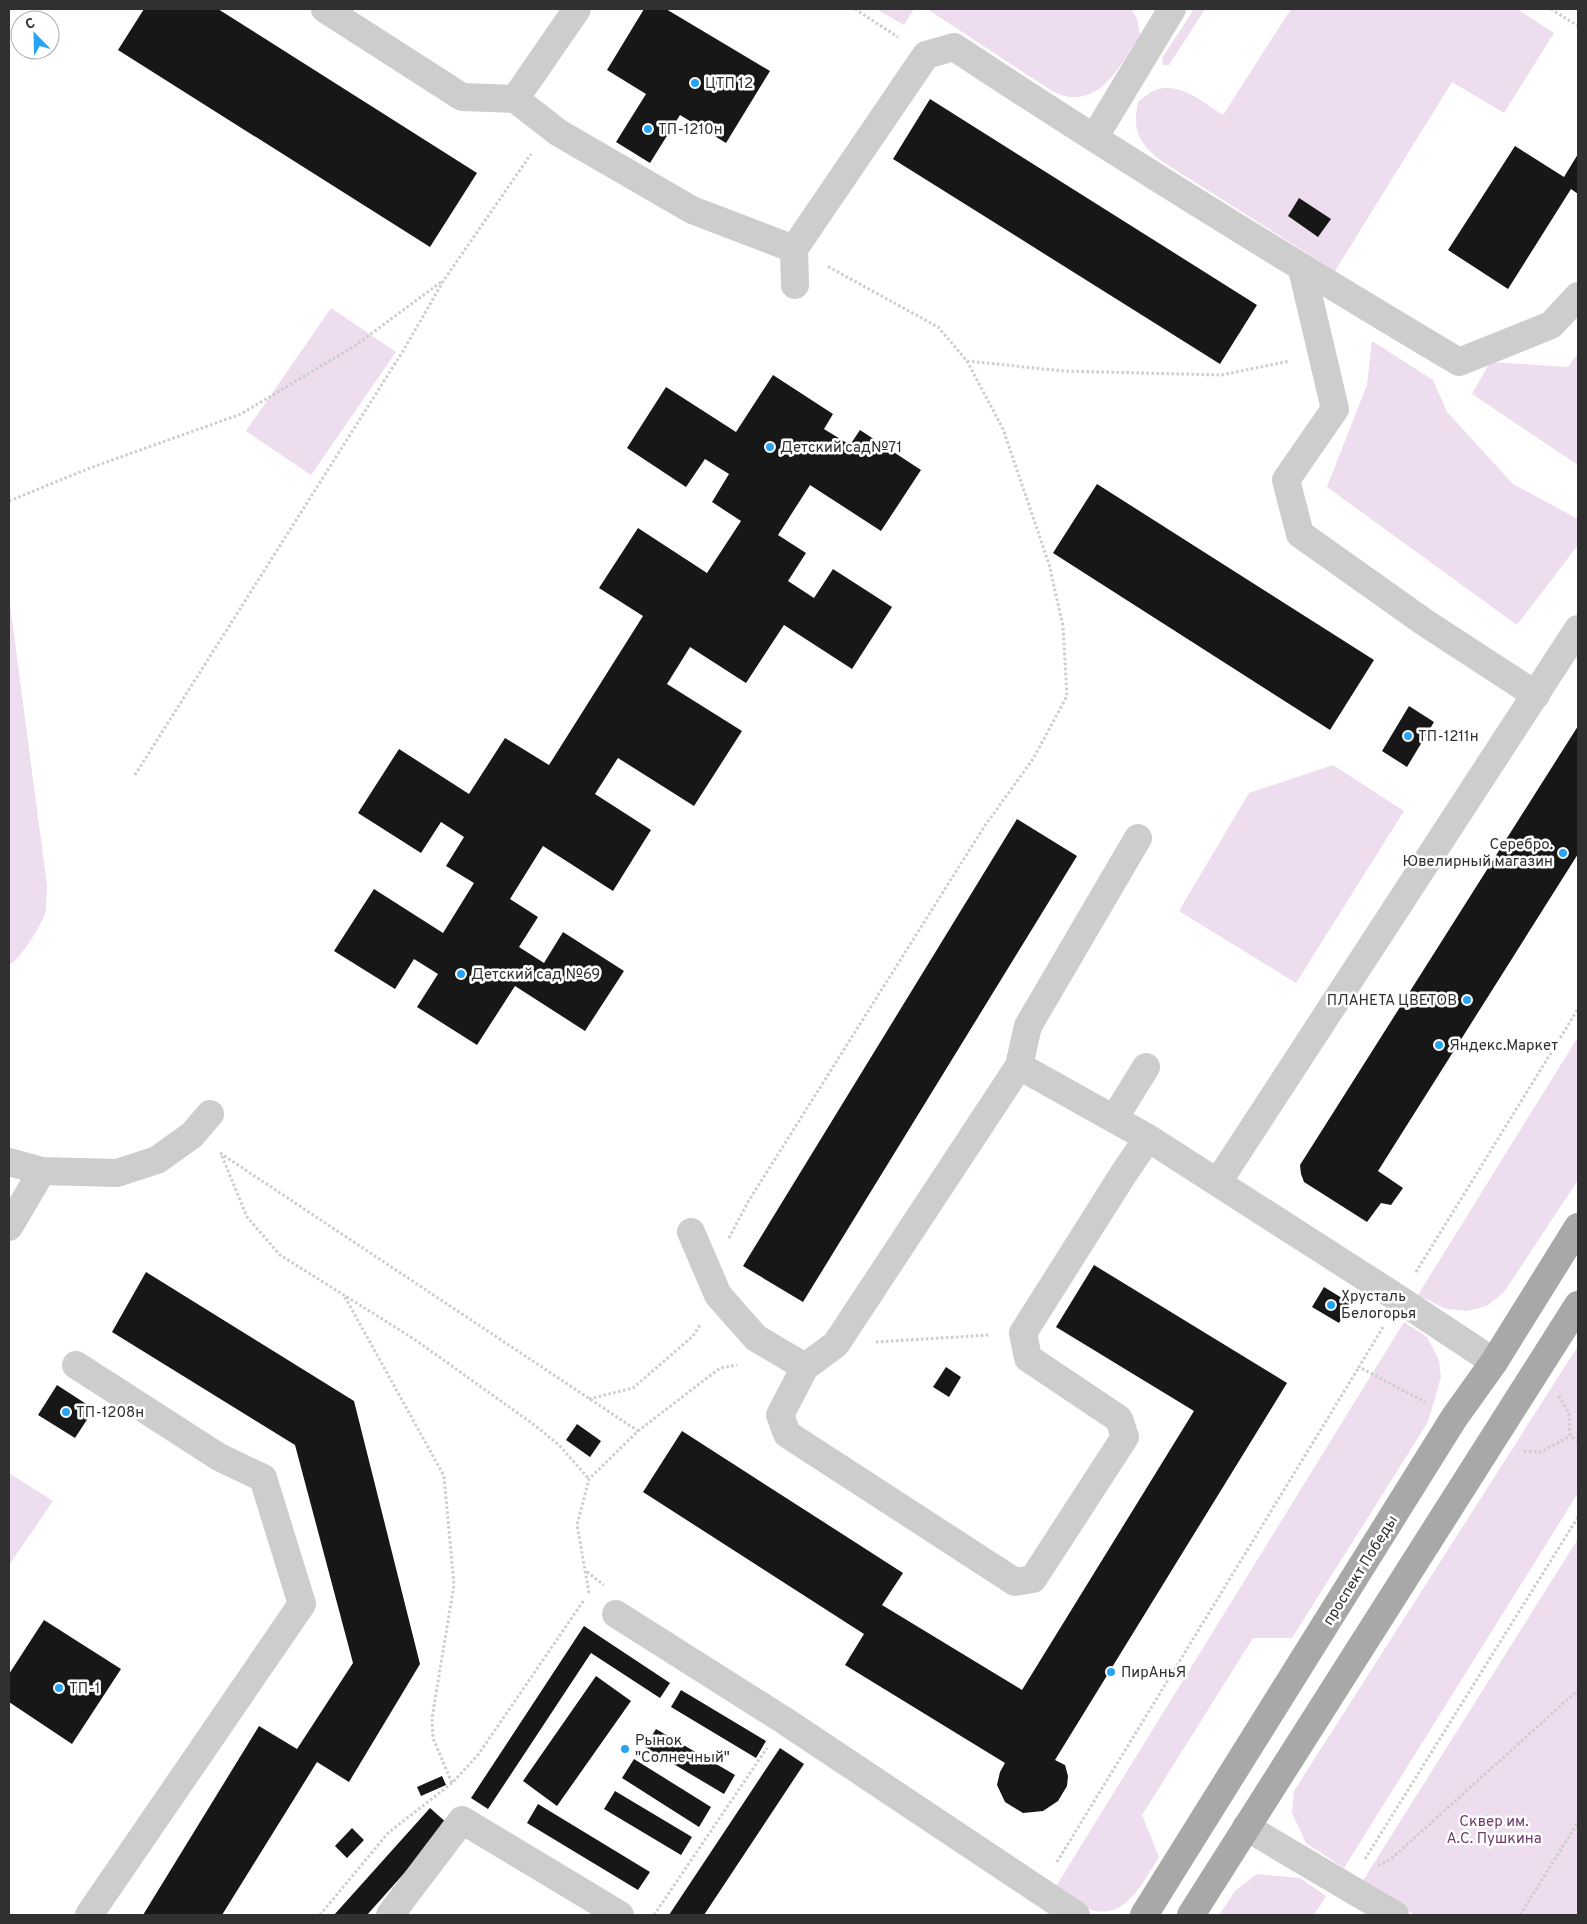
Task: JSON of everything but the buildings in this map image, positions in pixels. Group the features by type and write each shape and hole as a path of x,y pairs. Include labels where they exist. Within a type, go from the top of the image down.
{"main road":[{"name":"проспект Победы","path":"1144,1915 1454,1418 1494,1362 1578,1227"},
{"path":"1190,1915 1578,1304"}],"lane":[{"path":"325,9 462,96 515,98 560,133 692,210 794,249"},
{"path":"515,98 577,9"},
{"path":"1094,138 1170,9"},
{"path":"795,285 794,249 926,55 954,47 1302,269 1459,362 1551,325 1578,296"},
{"path":"1302,269 1335,409 1286,480 1300,534 1424,622 1536,695"},
{"path":"1218,1182 1578,629"},
{"path":"796,1361 836,1344 1019,1066 1028,1026 1138,838"},
{"path":"1019,1066 1148,1138 1494,1362"},
{"path":"1114,1119 1146,1068"},
{"path":"9,1162 42,1171 117,1173 156,1160 192,1135 210,1114"},
{"path":"796,1361 780,1415 787,1434 1015,1582 1033,1579 1125,1436 1119,1419 1028,1358 1023,1333 1148,1138"},
{"path":"9,1227 42,1171"},
{"path":"691,1232 718,1294 756,1338 796,1361"},
{"path":"76,1365 219,1457 263,1478 302,1604 90,1915"},
{"path":"616,1614 785,1721 1076,1915"},
{"path":"390,1915 462,1820 620,1915"},
{"path":"1246,1826 1352,1881 1395,1915"}],"path":[{"path":"855,9 926,55"},
{"path":"1551,9 1578,26"},
{"path":"135,776 403,351 444,280 539,144 560,133"},
{"path":"726,1244 748,1202 984,827 1032,760 1067,696 1063,626 1048,564 1003,429 967,361 938,327 794,249"},
{"path":"9,501 90,468 241,414 356,345 444,280"},
{"path":"967,361 1064,371 1221,375 1322,355"},
{"path":"1038,1889 1059,1859 1399,1299 1578,1009"},
{"path":"192,1135 638,1431"},
{"path":"222,1155 246,1217 280,1255 414,1339 533,1424 559,1445 589,1479"},
{"path":"589,1399 632,1388 693,1336 718,1294"},
{"path":"345,1297 444,1476 454,1586 432,1718 433,1738 452,1783"},
{"path":"836,1344 1023,1333"},
{"path":"320,1915 388,1832 452,1783 478,1755 589,1592 577,1525 589,1479 638,1431 720,1368 796,1361"},
{"path":"1359,1367 1454,1418"},
{"path":"1557,1392 1569,1413 1570,1436"},
{"path":"1492,1439 1521,1451 1541,1452 1570,1436"},
{"path":"1570,1436 1578,1441"},
{"path":"1352,1881 1578,1517"},
{"path":"1352,1881 1390,1860 1578,1690"},
{"path":"654,1915 785,1721"},
{"path":"1520,1915 1578,1822"}],"green space":[{"path":"876,9 914,9 904,25"},
{"path":"927,9 1131,9 1137,18 1140,35 1120,66 1103,85 1094,92 1083,96 1068,97 1052,91"},
{"path":"1194,9 1205,9 1169,65 1163,65 1162,58"},
{"path":"1291,9 1517,9 1554,33 1504,113 1452,82 1335,271 1163,162 1143,143 1137,130 1136,113 1138,102 1155,90 1164,88 1174,88 1200,99 1223,115"},
{"path":"331,308 396,352 311,475 246,431"},
{"path":"1372,341 1433,380 1447,412 1513,484 1578,519 1578,545 1517,625 1327,487 1367,385"},
{"path":"1578,353 1578,465 1472,394 1490,362 1568,367"},
{"path":"9,596 47,886 45,914 24,950 9,965"},
{"path":"1333,765 1404,811 1296,983 1179,911 1249,793"},
{"path":"1578,1037 1578,1180 1504,1292 1487,1306 1467,1311 1446,1309 1418,1295"},
{"path":"1404,1322 1427,1337 1439,1360 1441,1377 1428,1422 1292,1638 1253,1638 1142,1815 1159,1857 1140,1887 1124,1904 1115,1909 1104,1912 1083,1906 1055,1888"},
{"path":"1578,1346 1578,1493 1344,1868 1306,1843 1292,1813 1294,1791"},
{"path":"9,1473 53,1501 9,1565"},
{"name":"Сквер им. А.С. Пушкина","path":"1578,1539 1578,1915 1415,1915 1362,1882"},
{"path":"1257,1874 1300,1878 1326,1896 1314,1915 1219,1915 1235,1891"}],"place":[{"name":"ЦТП 12","path":"695,83"},
{"name":"ТП-1210н","path":"648,129"},
{"name":"Детский сад№71","path":"770,447"},
{"name":"ТП-1211н","path":"1408,736"},
{"name":"Серебро. Ювелирный магазин","path":"1563,853"},
{"name":"Детский сад №69","path":"461,974"},
{"name":"ПЛАНЕТА ЦВЕТОВ","path":"1467,1000"},
{"name":"Яндекс.Маркет","path":"1439,1045"},
{"name":"Хрусталь Белогорья","path":"1331,1305"},
{"name":"ТП-1208н","path":"66,1412"},
{"name":"ПирАньЯ","path":"1111,1672"},
{"name":"ТП-1","path":"59,1688"},
{"name":"Рынок \"Солнечный\"","path":"625,1749"}]}
